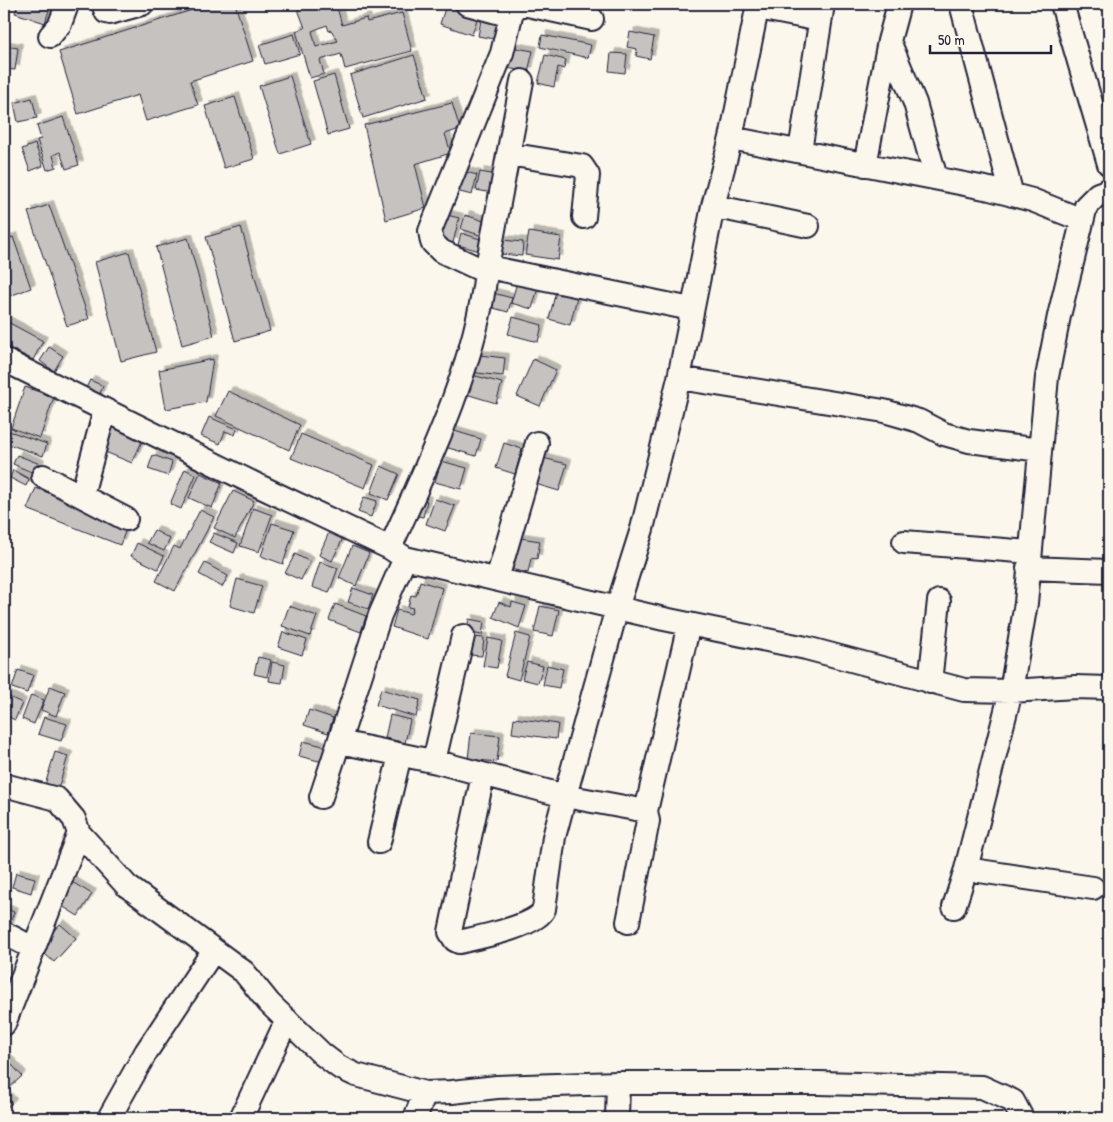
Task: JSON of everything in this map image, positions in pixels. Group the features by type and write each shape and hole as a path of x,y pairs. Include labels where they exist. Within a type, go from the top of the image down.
{"street":[{"path":"50,36 72,4"},
{"path":"103,4 106,12 110,13 142,4"},
{"path":"468,4 516,8 592,19"},
{"path":"866,166 888,40 899,4"},
{"path":"961,4 1012,195"},
{"path":"1062,4 1109,164"},
{"path":"483,775 450,932 455,940 459,942 519,926 543,913 554,837 564,796 617,608 642,529 679,378 712,206 731,138 758,6 821,12 800,151"},
{"path":"516,8 502,53 430,231 432,242 441,251 487,270 692,309"},
{"path":"888,40 915,103 936,178"},
{"path":"322,798 398,553 455,392 484,296 487,270 522,81"},
{"path":"731,138 866,166 936,178 1012,195 1032,200 1082,220"},
{"path":"508,154 582,166 588,175 584,216"},
{"path":"954,907 966,869 1011,691 1026,603 1040,450 1052,347 1086,206 1092,199 1109,190"},
{"path":"712,206 808,226"},
{"path":"4,360 398,553 617,608 806,648 964,690 1011,691 1075,687 1109,688"},
{"path":"679,378 884,411 919,421 944,434 969,441 1040,450"},
{"path":"82,495 105,410"},
{"path":"497,578 537,443"},
{"path":"43,476 126,519"},
{"path":"904,542 1109,571"},
{"path":"930,682 939,601"},
{"path":"628,922 648,821 646,811 689,624"},
{"path":"434,761 462,636"},
{"path":"339,742 434,761 564,796 646,811"},
{"path":"379,842 400,755"},
{"path":"4,785 57,799 74,819 79,833 127,886 244,972 287,1020 339,1067 356,1075 425,1093 497,1087 618,1083 819,1083 982,1087 1013,1101 1022,1118"},
{"path":"4,1024 79,833"},
{"path":"966,869 1094,888"},
{"path":"4,933 34,948"},
{"path":"109,1118 146,1052 213,951"},
{"path":"241,1118 287,1020"},
{"path":"617,1118 618,1083"},
{"path":"415,1118 425,1093"}],"building":[{"path":"18,4 51,4 45,23 15,13"},
{"path":"211,4 235,4 253,61 190,81 198,105 146,121 138,95 78,114 59,52"},
{"path":"296,4 336,4 342,25 366,18 367,22 402,13 412,51 345,69 341,54 320,60 324,74 310,78 296,31 305,28","holes":["327,25 329,31 331,30 338,41 316,47 312,31"]},
{"path":"446,5 478,16 472,35 440,24"},
{"path":"482,15 499,19 494,39 478,36"},
{"path":"630,32 654,37 650,59 636,56 637,49 627,47"},
{"path":"294,34 300,54 265,64 259,45"},
{"path":"542,35 591,45 588,58 540,47"},
{"path":"5,46 18,48 15,70 4,69"},
{"path":"511,47 533,51 528,72 507,68"},
{"path":"611,53 627,54 625,73 609,71"},
{"path":"414,55 427,98 363,118 350,75"},
{"path":"545,55 566,60 564,69 558,67 554,87 538,83"},
{"path":"334,75 349,129 328,135 313,81"},
{"path":"290,76 311,144 280,154 259,86"},
{"path":"235,97 254,159 224,168 205,106"},
{"path":"32,98 37,118 18,122 14,103"},
{"path":"452,103 460,129 445,134 451,153 415,164 426,208 386,220 364,125"},
{"path":"63,117 79,165 66,169 60,152 53,155 56,167 47,170 37,140 41,139 37,126"},
{"path":"35,144 43,166 30,171 22,149"},
{"path":"458,170 477,175 472,195 452,190"},
{"path":"480,172 497,175 493,193 476,190"},
{"path":"49,205 89,319 67,326 28,212"},
{"path":"439,213 459,218 453,243 432,237"},
{"path":"465,215 487,222 483,236 461,229"},
{"path":"241,227 270,331 235,341 206,237"},
{"path":"529,232 561,237 558,260 525,255"},
{"path":"461,233 483,240 480,251 458,245"},
{"path":"13,237 31,288 7,297 4,289 4,240"},
{"path":"188,238 214,336 182,345 156,247"},
{"path":"502,240 523,242 522,256 501,254"},
{"path":"129,252 156,352 121,361 95,262"},
{"path":"518,279 539,284 532,309 511,303"},
{"path":"557,287 578,293 570,325 549,319"},
{"path":"489,292 512,298 508,312 486,306"},
{"path":"513,317 542,325 538,342 508,334"},
{"path":"4,320 43,341 33,360 4,345"},
{"path":"49,347 63,356 54,371 40,361"},
{"path":"471,354 505,358 503,376 469,372"},
{"path":"213,359 206,402 166,409 159,370"},
{"path":"533,359 556,370 540,406 517,396"},
{"path":"472,375 502,383 496,403 466,394"},
{"path":"90,380 103,386 97,401 83,394"},
{"path":"25,387 54,397 40,438 11,428"},
{"path":"228,391 300,425 289,450 216,416"},
{"path":"209,417 237,429 235,435 225,431 220,444 201,436"},
{"path":"109,425 143,439 132,463 98,449"},
{"path":"451,430 481,439 476,456 445,447"},
{"path":"9,431 47,444 43,456 5,443"},
{"path":"301,434 374,465 365,488 291,458"},
{"path":"504,443 522,449 515,474 496,468"},
{"path":"17,455 40,464 36,474 13,464"},
{"path":"153,455 172,462 168,476 148,469"},
{"path":"539,457 567,464 559,491 532,483"},
{"path":"441,461 467,468 461,489 435,482"},
{"path":"381,466 399,474 388,500 371,493"},
{"path":"185,469 196,475 181,509 170,504"},
{"path":"13,470 29,479 26,486 10,478"},
{"path":"200,473 222,483 212,508 189,498"},
{"path":"36,488 128,524 120,545 27,509"},
{"path":"233,491 254,501 235,538 214,528"},
{"path":"364,497 377,501 371,517 358,512"},
{"path":"414,498 427,501 423,517 411,515"},
{"path":"435,499 455,506 445,531 426,524"},
{"path":"253,508 272,515 259,552 240,546"},
{"path":"200,510 214,517 175,591 156,581 174,546 180,549"},
{"path":"272,523 294,530 283,564 261,556"},
{"path":"154,530 170,539 164,551 147,543"},
{"path":"330,530 344,536 332,561 319,555"},
{"path":"214,533 238,543 234,553 209,542"},
{"path":"514,537 540,541 537,559 531,558 528,573 510,569"},
{"path":"137,543 164,556 158,569 131,556"},
{"path":"352,546 369,553 356,586 339,578"},
{"path":"295,554 310,562 301,580 285,573"},
{"path":"320,562 338,568 329,593 312,587"},
{"path":"205,563 228,576 222,587 199,574"},
{"path":"237,579 262,586 254,613 230,606"},
{"path":"420,581 442,588 428,639 392,627 397,610 411,614 413,608 408,607 411,595 416,596"},
{"path":"353,588 373,595 368,609 348,602"},
{"path":"499,602 511,607 512,602 526,606 519,628 493,617"},
{"path":"335,604 366,616 361,632 329,620"},
{"path":"289,606 317,616 310,636 282,626"},
{"path":"540,606 559,610 553,636 534,632"},
{"path":"469,619 484,622 482,635 466,632"},
{"path":"283,632 307,640 302,655 278,647"},
{"path":"516,633 530,637 519,680 505,676"},
{"path":"472,637 484,638 482,656 469,655"},
{"path":"488,638 502,641 497,668 483,666"},
{"path":"258,657 271,660 267,677 254,674"},
{"path":"272,662 285,665 282,683 269,681"},
{"path":"527,662 543,666 538,683 522,679"},
{"path":"547,665 563,669 559,688 543,685"},
{"path":"18,670 33,675 27,693 12,688"},
{"path":"50,686 65,692 56,716 41,710"},
{"path":"381,689 420,700 416,717 376,705"},
{"path":"31,695 44,700 34,724 22,719"},
{"path":"7,696 22,703 15,720 4,715 4,703"},
{"path":"309,710 333,718 328,733 304,725"},
{"path":"390,715 410,720 405,743 385,738"},
{"path":"44,717 67,724 61,741 38,734"},
{"path":"514,718 558,724 556,739 512,733"},
{"path":"471,733 500,736 497,762 468,759"},
{"path":"303,741 327,747 323,762 299,756"},
{"path":"55,752 68,756 58,789 45,785"},
{"path":"16,873 35,878 31,893 12,887"},
{"path":"67,879 92,894 78,916 54,901"},
{"path":"4,908 14,912 9,927 4,925"},
{"path":"60,924 76,938 54,962 38,948"},
{"path":"4,1056 22,1076 7,1090 4,1086"},
{"path":"4,1094 12,1103 4,1110"}]}
